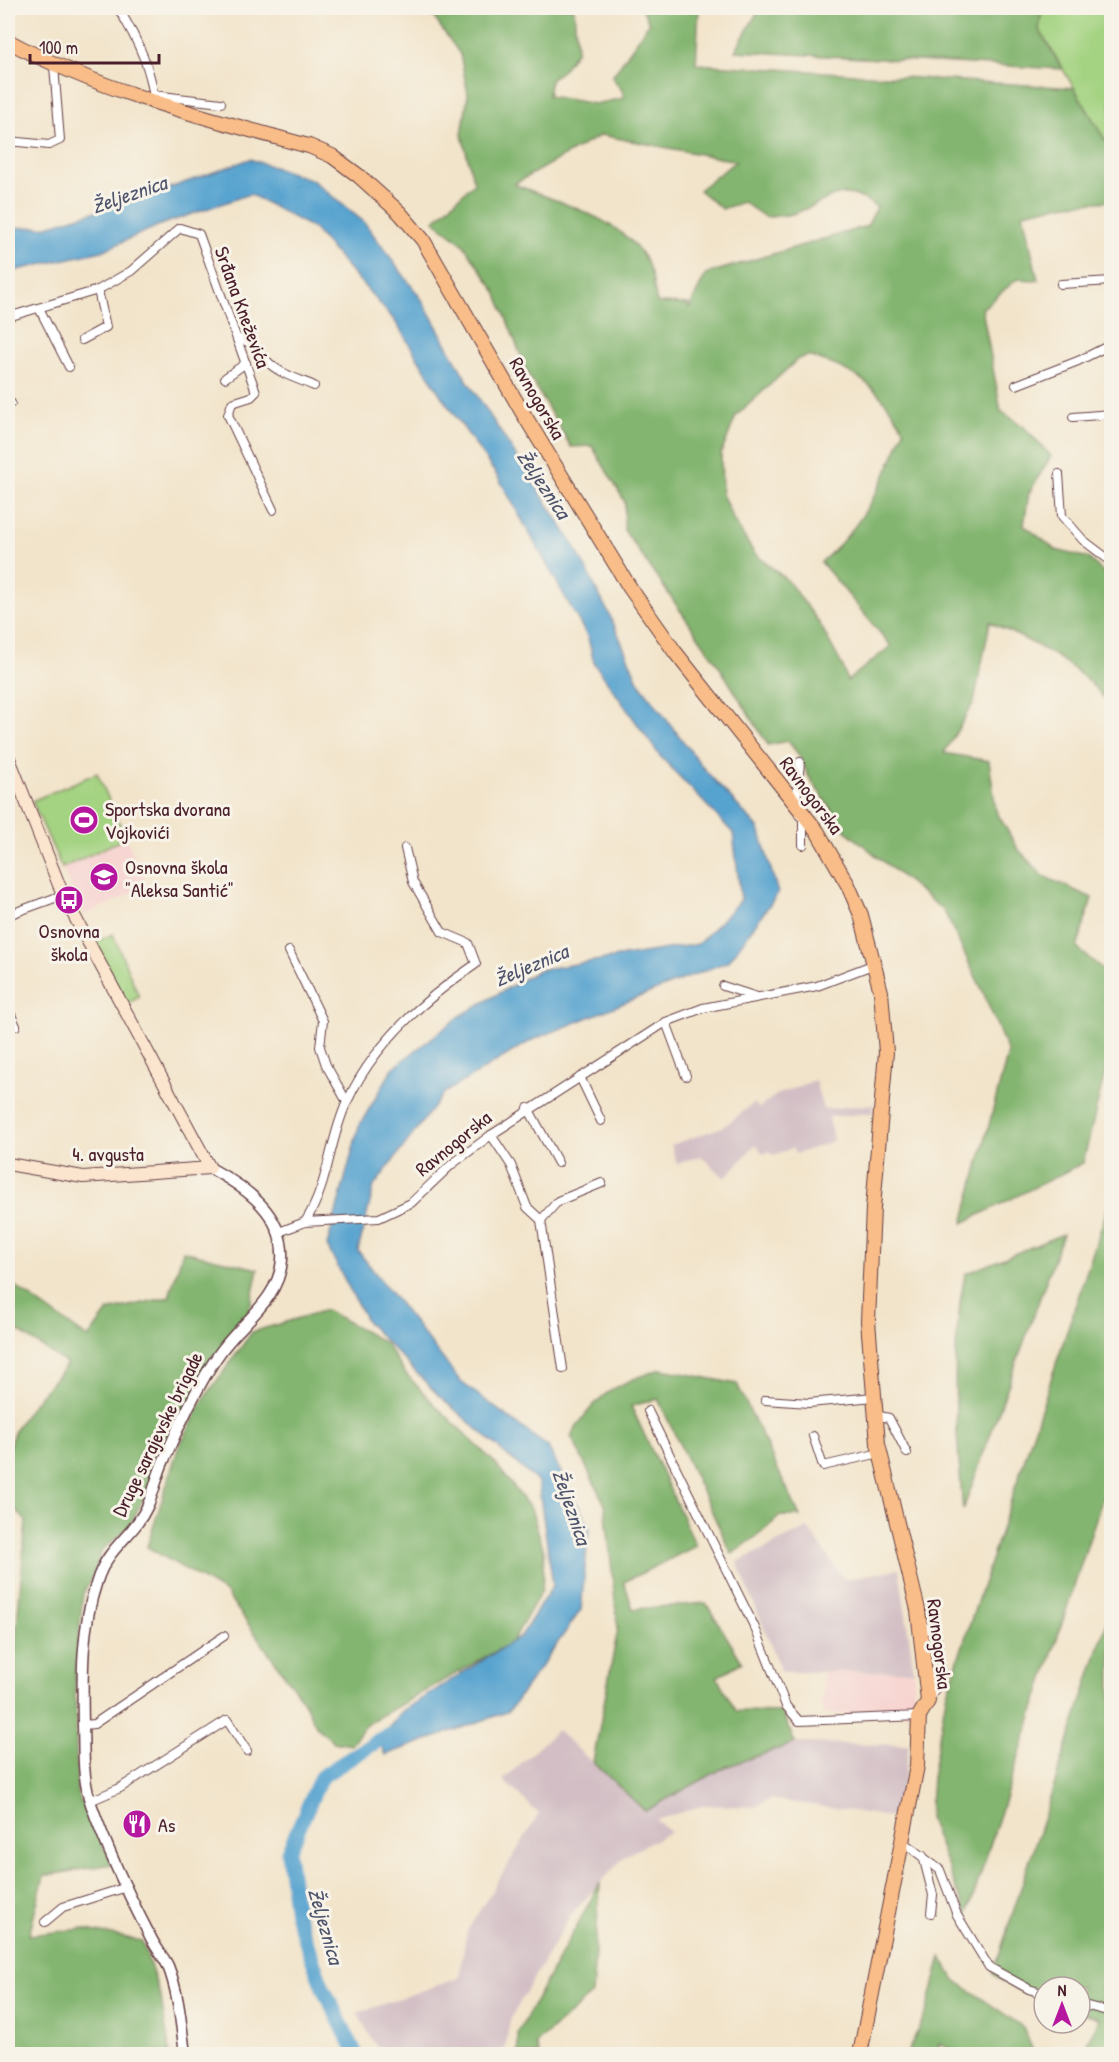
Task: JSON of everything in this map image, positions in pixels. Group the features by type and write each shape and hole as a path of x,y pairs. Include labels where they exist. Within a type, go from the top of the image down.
{"main road":[{"name":"Ravnogorska","path":"8,41 54,66 309,146 332,156 359,176 400,213 423,240 452,286 521,410 630,588 675,652 796,802 833,856 861,915 881,992 886,1052 873,1208 868,1321 875,1414 880,1453 920,1622 928,1701 919,1716 917,1766 860,2055"},
{"path":"8,756 63,895 210,1168"},
{"name":"4. avgusta","path":"8,1164 83,1177 210,1168"}],"street":[{"path":"118,8 135,39 153,83 154,98 221,103"},
{"path":"8,141 49,146 60,140 54,66"},
{"name":"Srđana Kneževića","path":"8,317 98,290 131,271 180,228 199,234 256,392 251,397 232,403 228,415 273,510"},
{"path":"1061,285 1112,281"},
{"path":"82,340 106,327 98,290"},
{"path":"39,308 69,367"},
{"path":"237,338 255,345 266,361 279,371 314,386"},
{"path":"1016,385 1078,361 1112,344"},
{"path":"225,378 246,363"},
{"path":"1073,417 1112,414"},
{"path":"1059,474 1062,516 1083,540 1112,562"},
{"path":"800,762 795,808 803,819 802,845"},
{"path":"305,1222 314,1209 326,1175 347,1102 378,1053 413,1012 442,987 477,964 468,943 442,932 413,882 405,848"},
{"path":"8,915 63,895"},
{"path":"289,951 323,1021 320,1047 326,1065 347,1102"},
{"name":"Ravnogorska","path":"279,1232 305,1222 379,1218 411,1203 451,1165 528,1108 666,1022 703,1008 817,986 875,964"},
{"path":"723,986 757,997"},
{"path":"8,1008 16,1026"},
{"path":"666,1022 686,1076"},
{"path":"580,1077 601,1121"},
{"path":"528,1108 558,1163"},
{"path":"491,1135 511,1165 527,1207 541,1220 563,1369"},
{"name":"Druge sarajevske brigade","path":"185,2055 177,2000 167,1965 151,1938 127,1887 90,1801 83,1761 81,1689 84,1650 96,1583 103,1565 110,1552 133,1528 147,1508 163,1462 218,1355 264,1304 276,1283 282,1263 279,1232 256,1197 241,1184 210,1168"},
{"path":"541,1220 558,1200 602,1183"},
{"path":"765,1400 809,1403 874,1397"},
{"path":"648,1411 755,1628 786,1706 799,1721 919,1716"},
{"path":"875,1414 890,1418 907,1453"},
{"path":"813,1436 823,1466 880,1453"},
{"path":"83,1725 94,1724 224,1636"},
{"path":"90,1801 120,1788 226,1720 247,1751"},
{"path":"903,1842 940,1870 957,1915 989,1967 1032,1990"},
{"path":"923,1855 933,1895 931,1913"},
{"path":"45,1922 63,1907 127,1887"},
{"path":"1092,2007 1107,2011 1112,2021"}],"shaded area":[{"path":"126,838 148,886 84,915 62,868"},
{"path":"815,1080 823,1109 874,1104 873,1113 829,1117 833,1141 796,1154 793,1148 773,1155 770,1151 763,1154 756,1144 725,1178 701,1156 677,1164 671,1145 723,1127 754,1103 759,1108 776,1095"},
{"path":"808,1528 844,1579 899,1569 914,1671 782,1672 737,1562"},
{"path":"914,1671 914,1713 823,1714 823,1672"},
{"path":"557,1730 645,1811 725,1767 795,1743 909,1745 899,1818 771,1799 755,1807 705,1805 656,1820 670,1832 625,1856 569,1917 510,2020 504,2054 381,2054 357,2013 459,1978 467,1931 539,1814 503,1780"}],"green space":[{"path":"427,8 574,8 577,50 563,70 551,79 548,96 595,104 624,98 622,90 612,77 649,23 642,8 699,8 696,64 1074,88 1111,150 1111,201 1067,204 1023,213 1038,280 1017,279 982,309 1001,411 1024,427 1051,456 1029,493 1024,525 1056,550 1088,558 1111,579 1111,706 1071,666 990,622 974,702 944,753 989,761 996,811 1018,849 1043,876 1092,898 1077,948 1111,976 1111,1048 1083,1163 963,1223 1008,1053 984,994 944,911 846,831 809,777 798,754 788,741 768,745 717,663 624,530 625,502 592,446 571,447 528,374 496,292 463,244 434,221 474,183 462,135 468,94 460,54","holes":["601,135 736,161 699,190 722,209 743,202 765,217 782,216 798,212 836,195 845,194 864,199 877,207 867,226 706,274 689,308 688,304 657,303 649,267 637,247 623,234 588,213 514,184","809,356 854,374 865,382 885,402 904,430 881,484 861,518 836,549 821,562 891,646 847,681 843,667 818,621 787,580 754,553 734,521 722,494 721,454 736,416 798,359"]},
{"path":"760,8 1042,8 1039,29 1062,69 735,51"},
{"path":"1042,8 1111,8 1111,150 1039,29"},
{"path":"97,773 126,838 62,868 32,801"},
{"path":"113,934 139,997 127,1004 95,942"},
{"path":"1111,1198 1111,1472 967,1916 929,1819 932,1777 946,1696"},
{"path":"1063,1234 963,1510 956,1421 955,1362 965,1274"},
{"path":"183,1251 258,1269 249,1313 158,1465 129,1527 101,1551 95,1571 83,1594 75,1675 77,1793 112,1864 44,1876 29,1935 82,1929 142,1941 161,1998 170,2054 8,2054 8,1700 11,1693 26,1521 8,1502 9,1454 11,1441 20,1421 67,1364 8,1324 8,1295 15,1286 88,1338 108,1311 169,1297"},
{"path":"326,1310 385,1343 405,1373 495,1463 531,1509 544,1551 542,1590 512,1642 366,1724 351,1745 334,1742 317,1728 304,1702 226,1593 147,1547 178,1449 204,1399 252,1332"},
{"path":"661,1369 737,1384 800,1516 780,1516 732,1554 658,1399 631,1406 696,1546 624,1582 633,1609 706,1603 742,1662 717,1677 736,1711 782,1712 795,1743 725,1767 645,1811 593,1762 618,1629 605,1505 571,1436 589,1410 608,1392 631,1380"},
{"path":"1111,1610 1111,2054 1081,2054 1100,2018 1092,2016 1092,1975 1032,1975 1032,1996 1010,1986 993,1974"},
{"path":"600,1883 592,1994 536,2044 539,2054 518,2054 518,2033"},
{"path":"941,1957 955,1980 1023,2027 1033,2051 1052,2054 989,2054 984,2051 966,2054 939,2043 939,2054 907,2054 927,2010"}],"water":[{"path":"250,159 312,180 364,222 422,300 465,377 574,545 612,620 639,683 705,770 759,829 778,893 729,961 532,1040 444,1093 374,1186 358,1251 461,1382 548,1447 589,1527 581,1610 509,1711 385,1755 379,1740 402,1711 521,1636 553,1585 538,1482 439,1396 367,1322 327,1246 359,1126 393,1068 460,1016 539,970 698,944 741,900 733,833 660,756 594,663 588,638 498,477 442,397 395,321 313,228 250,194 160,225 102,251 8,272 8,228 44,227 153,194"}],"waterway":[{"name":"Željeznica","path":"356,2054 323,1988 296,1914 288,1852 321,1777 379,1740 398,1732"}],"place":[{"name":"Sportska dvorana Vojkovići","path":"84,820"},
{"name":"Osnovna škola \"Aleksa Santić\"","path":"104,877"},
{"name":"Osnovna škola","path":"69,900"},
{"name":"As","path":"137,1824"}]}
